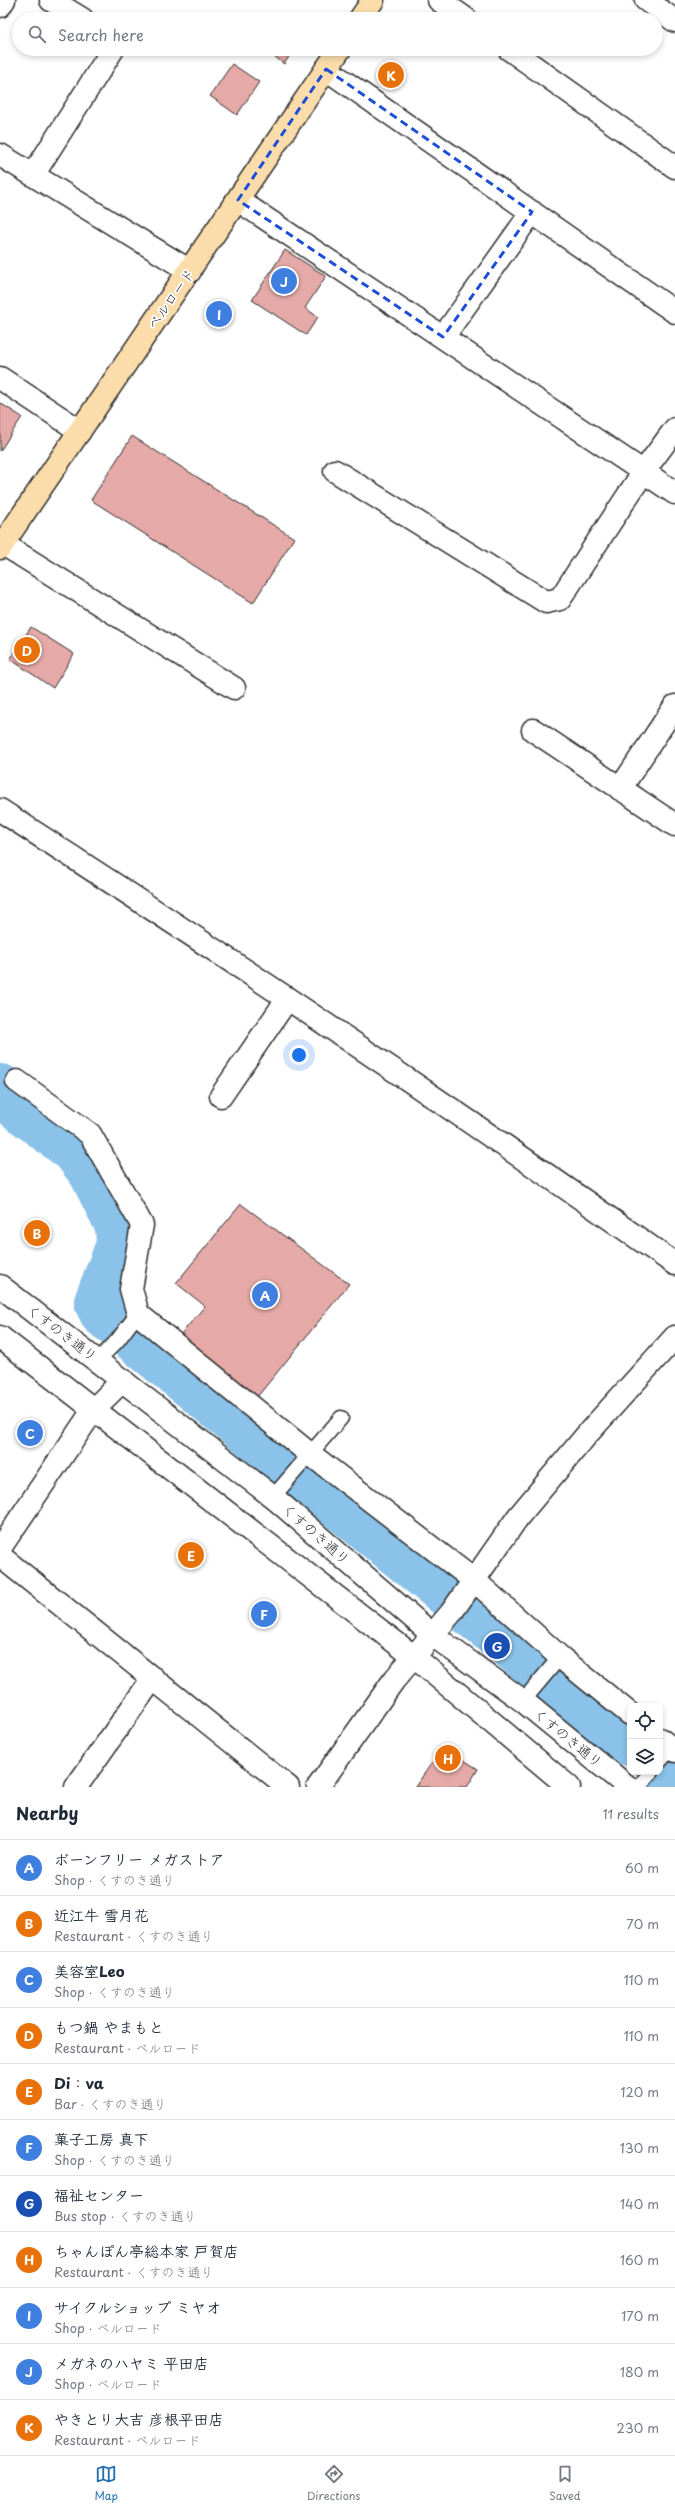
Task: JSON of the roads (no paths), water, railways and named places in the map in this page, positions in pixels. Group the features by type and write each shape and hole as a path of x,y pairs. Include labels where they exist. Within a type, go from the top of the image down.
{"main road":[{"path":"365,12 373,0"},
{"name":"ベルロード","path":"2,546 335,56"}],"street":[{"path":"0,6 4,0"},
{"path":"51,0 71,12"},
{"path":"439,0 456,12"},
{"path":"646,0 663,12"},
{"path":"663,12 675,21"},
{"path":"33,175 109,56"},
{"path":"519,56 675,167"},
{"path":"326,69 675,312"},
{"path":"0,155 190,271"},
{"path":"238,200 675,492"},
{"path":"443,337 532,212"},
{"path":"0,378 80,431"},
{"path":"335,471 546,602 560,599 644,471 675,429"},
{"path":"2,546 234,688"},
{"path":"620,788 675,706"},
{"path":"533,730 675,825"},
{"path":"0,810 288,998 675,1264"},
{"path":"221,1096 288,998"},
{"path":"17,1081 90,1134 142,1225 131,1290 137,1315 308,1458 471,1587 558,1660 627,1712"},
{"name":"くすのき通り","path":"0,1286 98,1360 273,1497 434,1636 524,1702 628,1787"},
{"path":"0,1337 413,1656 568,1787"},
{"path":"318,1787 413,1656 434,1636 471,1587 518,1517 590,1431 675,1337"},
{"path":"0,1548 94,1409 123,1380"},
{"path":"0,1556 288,1787"},
{"path":"76,1787 153,1678"}],"lane":[{"path":"98,1360 120,1337 137,1315"},
{"path":"273,1497 341,1418"},
{"path":"524,1702 558,1660"},
{"path":"639,1787 649,1775"}],"waterway":[{"path":"0,1090 76,1148 94,1171 121,1225 122,1245 100,1302 105,1312 629,1739"},
{"path":"663,1767 675,1777"}],"place":[{"name":"やきとり大吉 彦根平田店","path":"391,75"},
{"name":"メガネのハヤミ 平田店","path":"284,281"},
{"name":"サイクルショップ ミヤオ","path":"219,314"},
{"name":"もつ鍋 やまもと","path":"27,650"},
{"name":"近江牛 雪月花","path":"37,1233"},
{"name":"ボーンフリー メガストア","path":"265,1295"},
{"name":"美容室Leo","path":"30,1433"},
{"name":"Di：va","path":"191,1555"},
{"name":"菓子工房 真下","path":"264,1614"},
{"name":"福祉センター","path":"497,1646"},
{"name":"ちゃんぽん亭総本家 戸賀店","path":"448,1758"}]}
